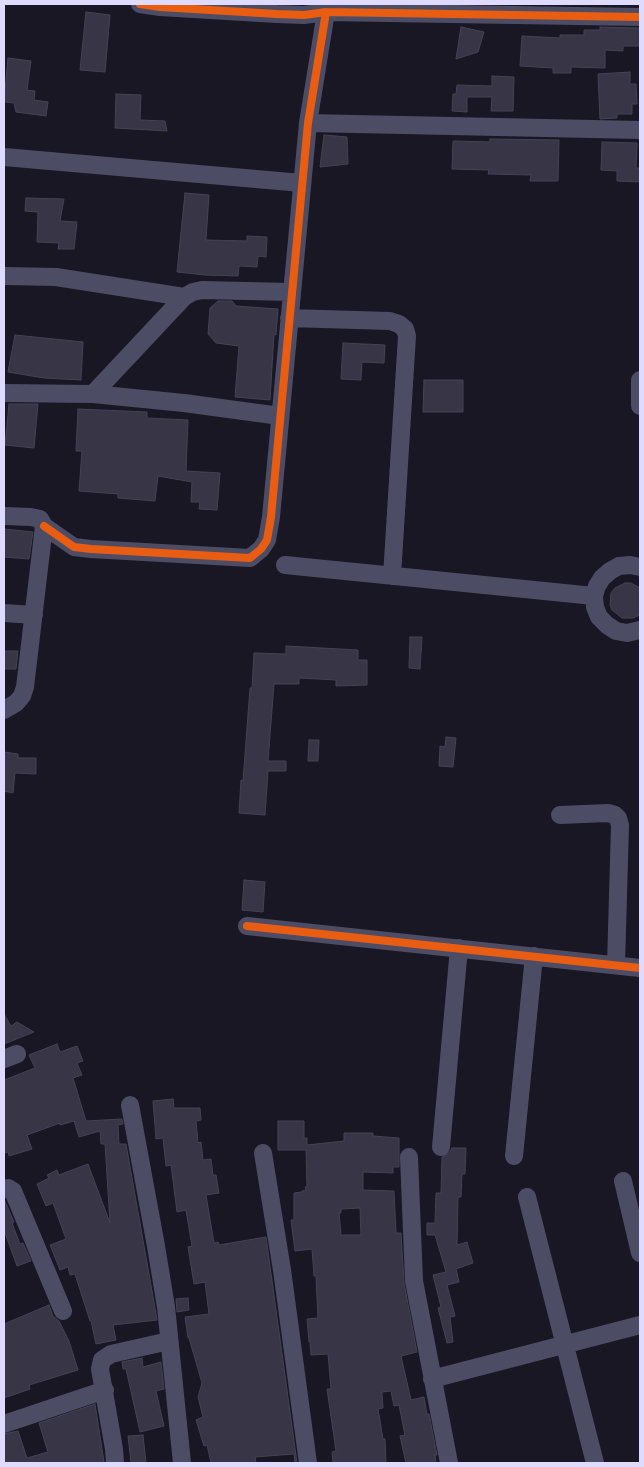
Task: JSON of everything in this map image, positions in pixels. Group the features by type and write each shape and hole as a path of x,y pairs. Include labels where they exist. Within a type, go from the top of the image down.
{"street":[{"path":"140,4 160,7 278,9 304,15 326,12 640,18"},
{"path":"4,516 40,519 44,526 74,547 91,549 250,558 261,549 267,540 271,517 308,123 326,12"},
{"path":"308,123 640,130"},
{"path":"4,157 302,183"},
{"path":"4,276 56,277 184,297"},
{"path":"93,394 184,297 193,292 202,290 292,292"},
{"path":"289,318 390,321 400,324 405,329 407,336 392,576"},
{"path":"640,380 640,406"},
{"path":"4,393 93,394 184,403 280,416"},
{"path":"4,710 16,703 22,696 25,687 44,526"},
{"path":"285,565 594,596"},
{"path":"640,567 630,565 619,566 610,570 597,586 594,596 595,607 607,625 616,631 627,633 640,630"},
{"path":"4,612 34,615"},
{"path":"560,815 608,813 618,818 620,825 616,965"},
{"path":"247,926 640,968"},
{"path":"441,1147 459,948"},
{"path":"514,1156 534,956"},
{"path":"130,1105 166,1307 182,1463"},
{"path":"263,1153 282,1270 308,1463"},
{"path":"409,1157 414,1281 449,1463"},
{"path":"623,1181 640,1253"},
{"path":"4,1189 8,1188 12,1191 63,1311"},
{"path":"527,1197 595,1463"},
{"path":"432,1379 640,1325"},
{"path":"115,1463 105,1390 100,1369 102,1360 111,1354 169,1341"},
{"path":"4,1424 105,1390"}],"building":[{"path":"86,12 110,15 105,72 80,70"},
{"path":"461,27 484,32 478,52 456,59"},
{"path":"600,27 640,28 640,46 623,46 623,51 605,50 605,68 571,67 571,73 553,73 553,68 520,66 522,36 560,38 560,35 584,35 584,30 600,30"},
{"path":"8,58 31,61 27,90 35,91 34,100 48,102 46,116 16,112 14,103 4,102"},
{"path":"630,72 630,84 636,84 637,104 632,104 632,114 617,114 617,118 600,119 598,74"},
{"path":"492,76 514,77 513,111 491,111 492,97 467,97 467,112 452,111 453,94 456,94 457,85 492,86"},
{"path":"116,94 141,95 140,120 165,121 167,131 115,128"},
{"path":"324,135 347,137 348,164 320,167"},
{"path":"490,139 559,140 558,181 530,181 531,175 488,174 489,170 452,169 453,141 490,142"},
{"path":"602,142 637,143 636,168 640,168 640,182 617,181 617,171 601,170"},
{"path":"185,193 209,195 206,240 247,241 247,236 267,237 266,257 258,256 257,267 239,266 238,276 177,272"},
{"path":"26,198 64,199 60,221 77,222 74,249 58,249 59,243 37,242 38,212 25,211"},
{"path":"218,301 232,301 236,306 278,309 276,335 274,334 270,400 235,397 239,346 216,343 208,334 210,308"},
{"path":"15,335 83,342 81,380 44,378 8,372"},
{"path":"343,343 385,345 384,363 362,362 361,380 341,379"},
{"path":"424,380 463,380 463,412 423,412"},
{"path":"9,404 38,404 34,448 5,445"},
{"path":"78,409 147,412 147,418 188,420 186,471 220,473 217,510 199,509 200,502 191,502 192,482 158,476 155,501 118,498 118,494 79,491 82,451 76,451"},
{"path":"4,529 33,532 29,559 4,557"},
{"path":"625,583 631,583 640,588 640,615 633,618 622,618 612,610 610,605 611,593 615,588"},
{"path":"410,637 422,637 420,669 409,668"},
{"path":"286,646 358,650 358,660 367,660 367,685 336,686 336,680 299,678 299,684 274,684 268,761 286,761 286,771 268,771 265,815 239,813 254,653 286,654"},
{"path":"4,651 18,651 16,669 4,669"},
{"path":"446,737 456,738 453,767 439,766 440,746 445,747"},
{"path":"309,740 319,740 318,761 308,761"},
{"path":"4,752 18,754 18,758 36,758 36,774 15,773 13,793 4,791"},
{"path":"244,880 265,882 263,912 242,910"},
{"path":"4,1014 11,1026 17,1022 34,1032 4,1044"},
{"path":"57,1044 60,1052 77,1046 83,1061 77,1063 82,1075 73,1078 86,1121 122,1119 123,1124 118,1125 119,1144 126,1144 157,1320 113,1325 116,1340 96,1344 91,1321 75,1274 70,1275 68,1267 60,1270 50,1245 66,1239 53,1203 46,1206 37,1184 49,1178 47,1175 57,1170 59,1175 88,1164 110,1223 105,1144 101,1144 100,1131 79,1137 74,1121 60,1125 60,1123 27,1135 32,1149 9,1156 8,1152 4,1153 4,1080 35,1068 29,1055"},
{"path":"173,1099 174,1108 200,1108 201,1120 196,1121 198,1143 201,1142 203,1160 211,1159 213,1175 216,1175 219,1193 206,1195 214,1243 218,1242 219,1245 266,1237 297,1463 295,1463 294,1454 255,1457 256,1463 211,1463 207,1445 204,1446 196,1420 203,1417 198,1397 202,1383 188,1338 185,1317 209,1314 205,1282 194,1284 188,1247 192,1246 186,1210 177,1212 171,1165 166,1166 163,1138 156,1139 153,1101"},
{"path":"278,1121 304,1121 304,1138 307,1138 307,1145 344,1141 344,1133 373,1133 373,1136 399,1138 399,1167 393,1167 393,1173 363,1172 363,1190 394,1191 396,1233 401,1233 404,1283 417,1352 401,1356 411,1400 424,1397 437,1455 435,1455 436,1463 406,1463 400,1436 405,1435 399,1405 394,1406 391,1391 382,1392 383,1408 378,1409 383,1439 385,1439 386,1463 333,1463 332,1452 336,1451 327,1389 331,1389 328,1354 311,1355 309,1342 307,1319 318,1318 316,1276 314,1276 312,1249 295,1251 291,1220 294,1220 294,1193 302,1192 307,1187 306,1150 278,1150","holes":["360,1208 361,1235 341,1235 339,1213 341,1213 341,1209"]},
{"path":"452,1148 466,1148 465,1174 462,1174 461,1197 458,1197 457,1245 467,1242 473,1263 456,1269 459,1282 447,1285 455,1316 450,1317 453,1342 447,1343 438,1308 441,1307 433,1275 446,1272 435,1235 427,1235 427,1223 435,1223 436,1193 441,1193 442,1157 449,1153"},
{"path":"4,1199 14,1222 12,1223 20,1244 23,1243 31,1261 17,1266 4,1230"},
{"path":"188,1298 189,1310 177,1312 176,1299"},
{"path":"49,1305 53,1316 59,1321 69,1341 78,1370 29,1385 30,1389 4,1398 4,1324"},
{"path":"142,1358 143,1367 161,1362 164,1389 156,1391 164,1426 140,1432 126,1369 123,1369 122,1362"},
{"path":"95,1404 104,1462 4,1463 4,1434 18,1431 27,1458 48,1452 39,1423"},
{"path":"143,1435 146,1463 131,1463 128,1436"}],"cycle path":[{"path":"140,4 160,7 304,15 326,12 640,17"},
{"path":"44,526 74,547 91,549 250,558 261,549 267,540 271,517 308,123 326,12"},
{"path":"247,926 640,968"}]}
